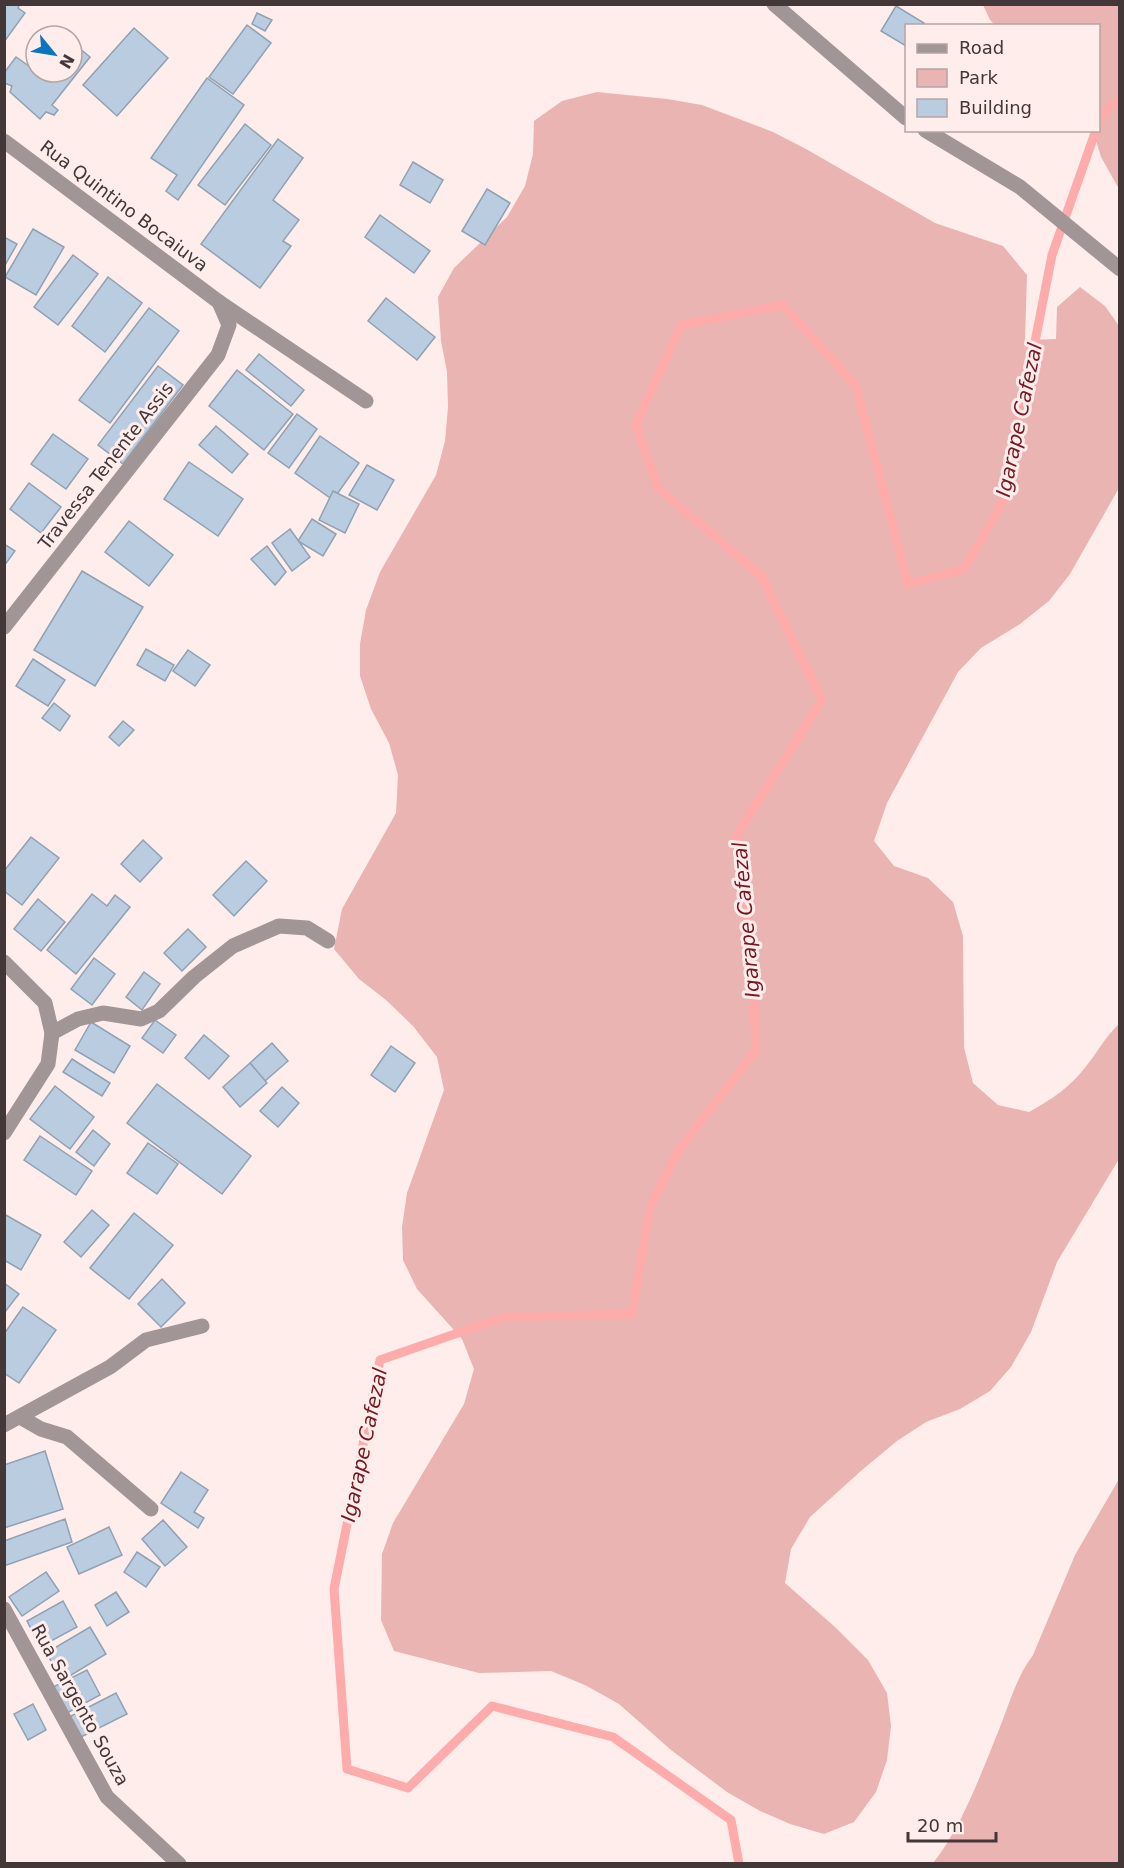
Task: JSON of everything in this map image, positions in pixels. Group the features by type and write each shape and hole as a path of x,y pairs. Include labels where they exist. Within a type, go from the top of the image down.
{"street":[{"path":"774,4 905,117"},
{"path":"928,132 1020,187 1119,268"},
{"name":"Rua Quintino Bocaiuva","path":"4,141 219,302 366,401"},
{"name":"Rua Quintino Bocaiuva","path":"219,302 229,325"},
{"name":"Travessa Tenente Assis","path":"4,627 218,355 229,325"},
{"path":"52,1033 78,1019 103,1013 141,1019 159,1011 194,977 233,946 279,926 307,928 328,941"},
{"path":"4,962 45,1002 52,1033 48,1064 4,1133"},
{"path":"4,1425 110,1367 146,1340 202,1326"},
{"path":"20,1417 41,1429 67,1437 151,1509"},
{"name":"Rua Sargento Souza","path":"4,1609 107,1797 179,1863"}],"green space":[{"path":"983,5 1119,5 1119,189 1101,157 1093,132 1100,132 1100,24 994,24"},
{"path":"597,92 702,105 773,132 935,223 1003,246 1027,275 1025,340 1056,339 1057,307 1080,287 1105,306 1119,326 1119,488 1070,574 1049,601 1020,624 981,648 958,672 887,803 874,841 894,866 928,878 953,902 963,936 964,1047 973,1083 998,1105 1029,1112 1053,1097 1081,1073 1119,1024 1119,1159 1057,1262 1031,1332 1011,1367 990,1391 960,1409 926,1422 897,1441 810,1517 791,1549 785,1583 868,1660 887,1693 891,1726 887,1760 876,1792 854,1822 824,1834 790,1824 760,1811 727,1792 671,1750 619,1704 585,1685 551,1671 479,1673 394,1651 381,1620 382,1554 393,1523 464,1404 474,1369 462,1339 417,1289 403,1260 402,1227 407,1193 444,1090 437,1057 413,1026 386,1000 359,979 334,949 342,909 396,813 398,775 389,743 371,709 360,676 360,644 366,610 380,572 436,475 445,441 448,407 447,372 441,341 438,297 454,268 507,217 525,186 533,154 534,121 562,101"},
{"path":"1119,1479 1119,1863 933,1863 953,1833 971,1798 1014,1690 1033,1655 1075,1555"}],"building":[{"path":"4,4 20,4 18,8 25,13 4,42"},
{"path":"896,6 924,23 905,24 905,45 881,31"},
{"path":"257,13 272,20 265,31 252,24"},
{"path":"247,25 271,43 233,94 209,77"},
{"path":"134,28 168,58 117,116 84,84"},
{"path":"84,52 90,57 84,65"},
{"path":"16,57 24,63 24,84 69,84 52,105 58,110 54,115 46,112 40,119 10,92 12,86 4,83 4,73"},
{"path":"207,78 244,105 178,200 166,191 177,175 151,158"},
{"path":"245,124 271,145 225,205 198,185"},
{"path":"278,139 303,158 273,200 299,220 283,241 291,246 260,288 201,244"},
{"path":"413,162 443,180 430,203 400,185"},
{"path":"487,189 510,203 485,245 462,231"},
{"path":"380,215 430,251 414,273 365,237"},
{"path":"33,229 64,247 36,295 5,277"},
{"path":"4,237 17,244 4,267"},
{"path":"73,255 98,274 58,325 34,307"},
{"path":"108,277 142,303 105,352 72,326"},
{"path":"386,298 435,337 417,360 368,321"},
{"path":"149,308 179,331 110,423 79,400"},
{"path":"259,354 304,390 291,406 246,370"},
{"path":"158,366 183,385 123,464 98,445"},
{"path":"237,370 293,414 264,450 209,406"},
{"path":"297,414 317,429 289,468 268,453"},
{"path":"216,426 248,454 232,473 199,445"},
{"path":"53,434 88,459 66,489 31,464"},
{"path":"320,436 359,463 333,500 295,473"},
{"path":"189,462 243,499 218,536 164,499"},
{"path":"367,465 394,480 377,510 349,495"},
{"path":"29,483 61,507 41,533 10,509"},
{"path":"333,491 359,504 345,533 319,520"},
{"path":"312,519 336,534 323,556 298,541"},
{"path":"129,521 173,555 149,586 105,552"},
{"path":"290,529 310,557 292,571 272,543"},
{"path":"4,544 15,551 4,566"},
{"path":"267,546 286,572 275,585 251,559"},
{"path":"82,571 143,607 95,686 34,650"},
{"path":"146,649 174,665 165,681 137,665"},
{"path":"188,650 210,665 195,686 173,671"},
{"path":"33,659 65,680 48,706 16,686"},
{"path":"54,703 70,716 60,731 42,718"},
{"path":"123,721 134,730 119,746 109,737"},
{"path":"31,837 59,858 22,905 4,891 4,871"},
{"path":"143,840 162,858 140,882 121,864"},
{"path":"246,861 267,881 234,916 213,895"},
{"path":"92,894 107,906 115,895 130,907 76,974 47,950"},
{"path":"38,899 65,922 41,951 14,929"},
{"path":"188,929 206,947 182,971 164,953"},
{"path":"94,958 115,974 92,1005 71,989"},
{"path":"144,972 160,984 142,1010 126,997"},
{"path":"155,1020 176,1035 163,1053 142,1038"},
{"path":"91,1022 130,1046 114,1073 75,1050"},
{"path":"204,1035 229,1056 209,1079 185,1058"},
{"path":"272,1043 288,1061 265,1081 250,1063"},
{"path":"391,1046 415,1063 395,1092 371,1075"},
{"path":"72,1059 110,1083 102,1096 63,1072"},
{"path":"250,1063 267,1083 240,1107 223,1087"},
{"path":"157,1084 251,1156 222,1194 127,1123"},
{"path":"55,1086 94,1117 70,1149 30,1119"},
{"path":"282,1087 299,1103 278,1127 260,1111"},
{"path":"93,1130 110,1144 94,1166 76,1152"},
{"path":"40,1136 92,1171 76,1195 24,1160"},
{"path":"148,1143 178,1164 157,1194 127,1173"},
{"path":"92,1210 109,1225 81,1257 64,1242"},
{"path":"134,1213 173,1245 129,1299 90,1268"},
{"path":"4,1214 41,1235 21,1270 4,1260"},
{"path":"162,1279 185,1303 161,1327 138,1304"},
{"path":"4,1283 19,1294 4,1313"},
{"path":"23,1307 56,1330 19,1383 4,1373 4,1334"},
{"path":"45,1451 63,1509 4,1528 4,1465"},
{"path":"181,1472 208,1490 194,1512 204,1518 198,1528 161,1503"},
{"path":"65,1519 72,1542 4,1566 4,1541"},
{"path":"163,1520 187,1547 165,1566 142,1539"},
{"path":"109,1527 122,1555 79,1574 67,1547"},
{"path":"137,1552 160,1567 146,1587 124,1572"},
{"path":"46,1572 59,1591 22,1616 9,1597"},
{"path":"116,1592 129,1612 107,1626 95,1605"},
{"path":"63,1601 77,1627 40,1647 27,1621"},
{"path":"90,1627 106,1654 63,1680 46,1653"},
{"path":"87,1670 100,1695 67,1713 53,1687"},
{"path":"116,1693 127,1714 79,1738 69,1717"},
{"path":"33,1704 46,1730 28,1740 14,1714"}],"waterway":[{"name":"Igarape Cafezal","path":"1100,119 1103,112 1120,99"},
{"name":"Igarape Cafezal","path":"739,1864 731,1820 613,1737 492,1706 408,1788 347,1769 334,1589 380,1360 504,1317 632,1314 650,1207 678,1151 756,1050 751,949 736,836 822,700 761,576 658,488 636,425 681,325 783,305 856,386 908,584 964,569 1004,500 1052,255 1095,132"}]}
